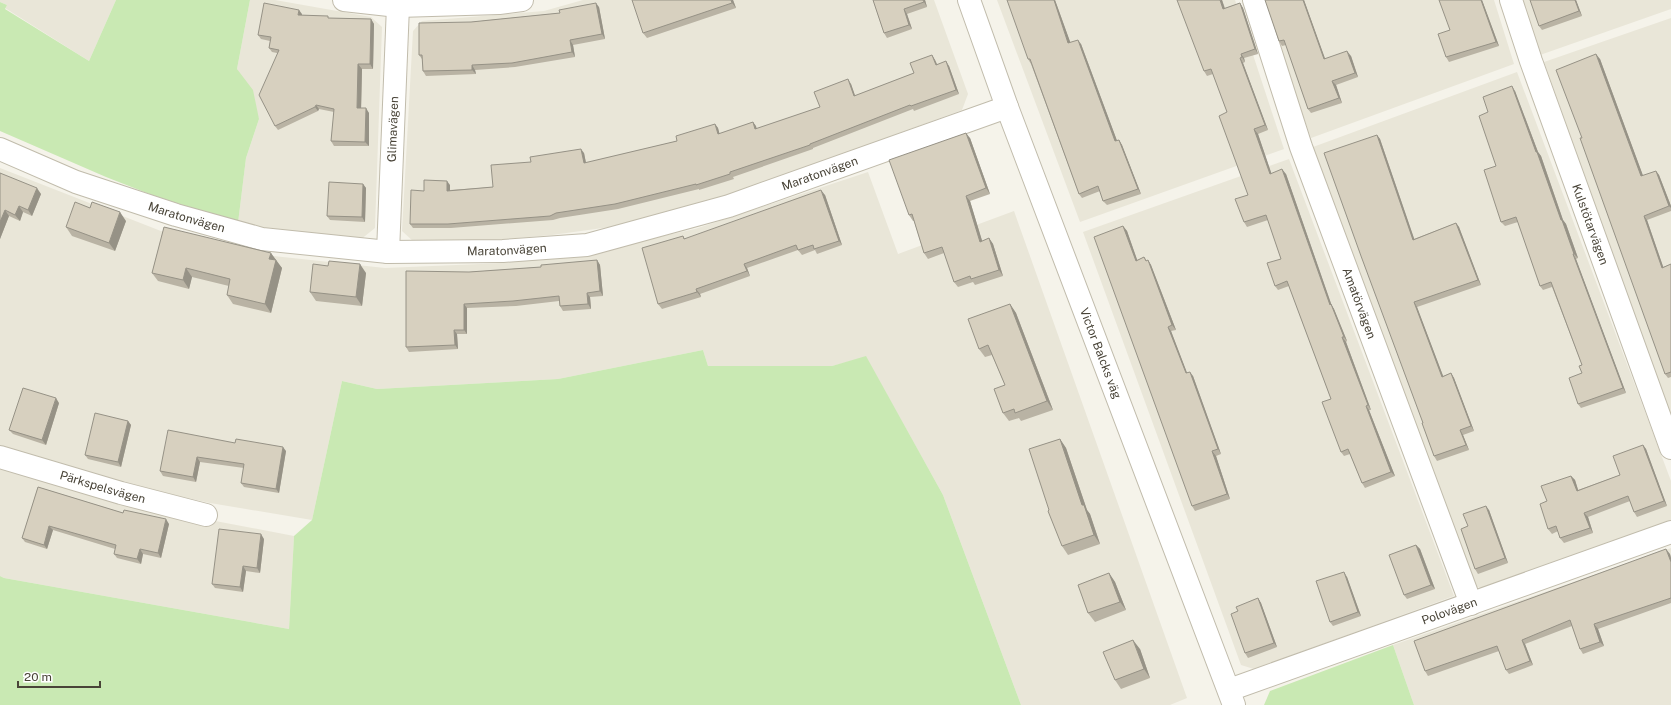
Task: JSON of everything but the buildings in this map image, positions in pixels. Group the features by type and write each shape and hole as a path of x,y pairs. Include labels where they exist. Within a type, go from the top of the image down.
{"street":[{"path":"344,0 398,6 499,3 522,0"},
{"name":"Victor Balcks väg","path":"970,0 1007,107 1231,698"},
{"name":"Amatörvägen","path":"1254,0 1301,147 1471,604"},
{"name":"Kulstötarvägen","path":"1511,0 1531,61 1671,448"},
{"name":"Glimavägen","path":"388,252 398,6"},
{"name":"Maratonvägen","path":"0,150 76,182 176,215 262,239 388,252 504,252 586,245 729,206 1007,107"},
{"name":"Pärkspelsvägen","path":"0,457 122,493 206,515"},
{"name":"Polovägen","path":"1231,698 1471,604 1671,532"}],"shaded area":[{"path":"0,0 116,0 89,61 5,8 7,5 0,2"},
{"path":"250,0 275,0 371,17 382,27 375,228 360,240 301,236 238,223 246,158 259,119 237,69"},
{"path":"583,0 934,0 968,94 962,110 726,197 617,226 552,235 483,241 414,242 402,231 413,31 422,21 544,11"},
{"path":"997,0 1235,0 1284,149 1080,222"},
{"path":"1262,0 1494,0 1514,64 1311,138"},
{"path":"1521,0 1671,0 1671,9 1540,55"},
{"path":"1671,18 1671,419 1544,62"},
{"path":"1517,72 1671,481 1671,522 1491,591 1471,585 1313,147"},
{"path":"1289,159 1454,596 1254,669 1241,665 1083,232"},
{"path":"0,168 166,233 255,254 385,268 504,263 590,252 695,229 868,172 898,254 1014,211 1187,698 1170,705 1021,705 943,495 866,357 832,366 708,366 703,350 558,379 377,389 342,381 312,520 210,503 125,484 0,447"},
{"path":"0,469 121,503 294,536 289,629 4,578 0,576"},
{"path":"1671,548 1671,705 1414,705 1393,645"}],"green space":[{"path":"116,0 250,0 237,69 253,90 259,119 246,158 238,223 152,195 106,177 0,131 0,2 7,5 5,9 89,61"},
{"path":"703,350 708,366 832,366 866,356 943,495 1021,705 0,705 0,576 4,578 289,629 294,536 312,520 342,381 377,389 558,379"},
{"path":"1393,645 1414,705 1264,705 1270,691"}]}
